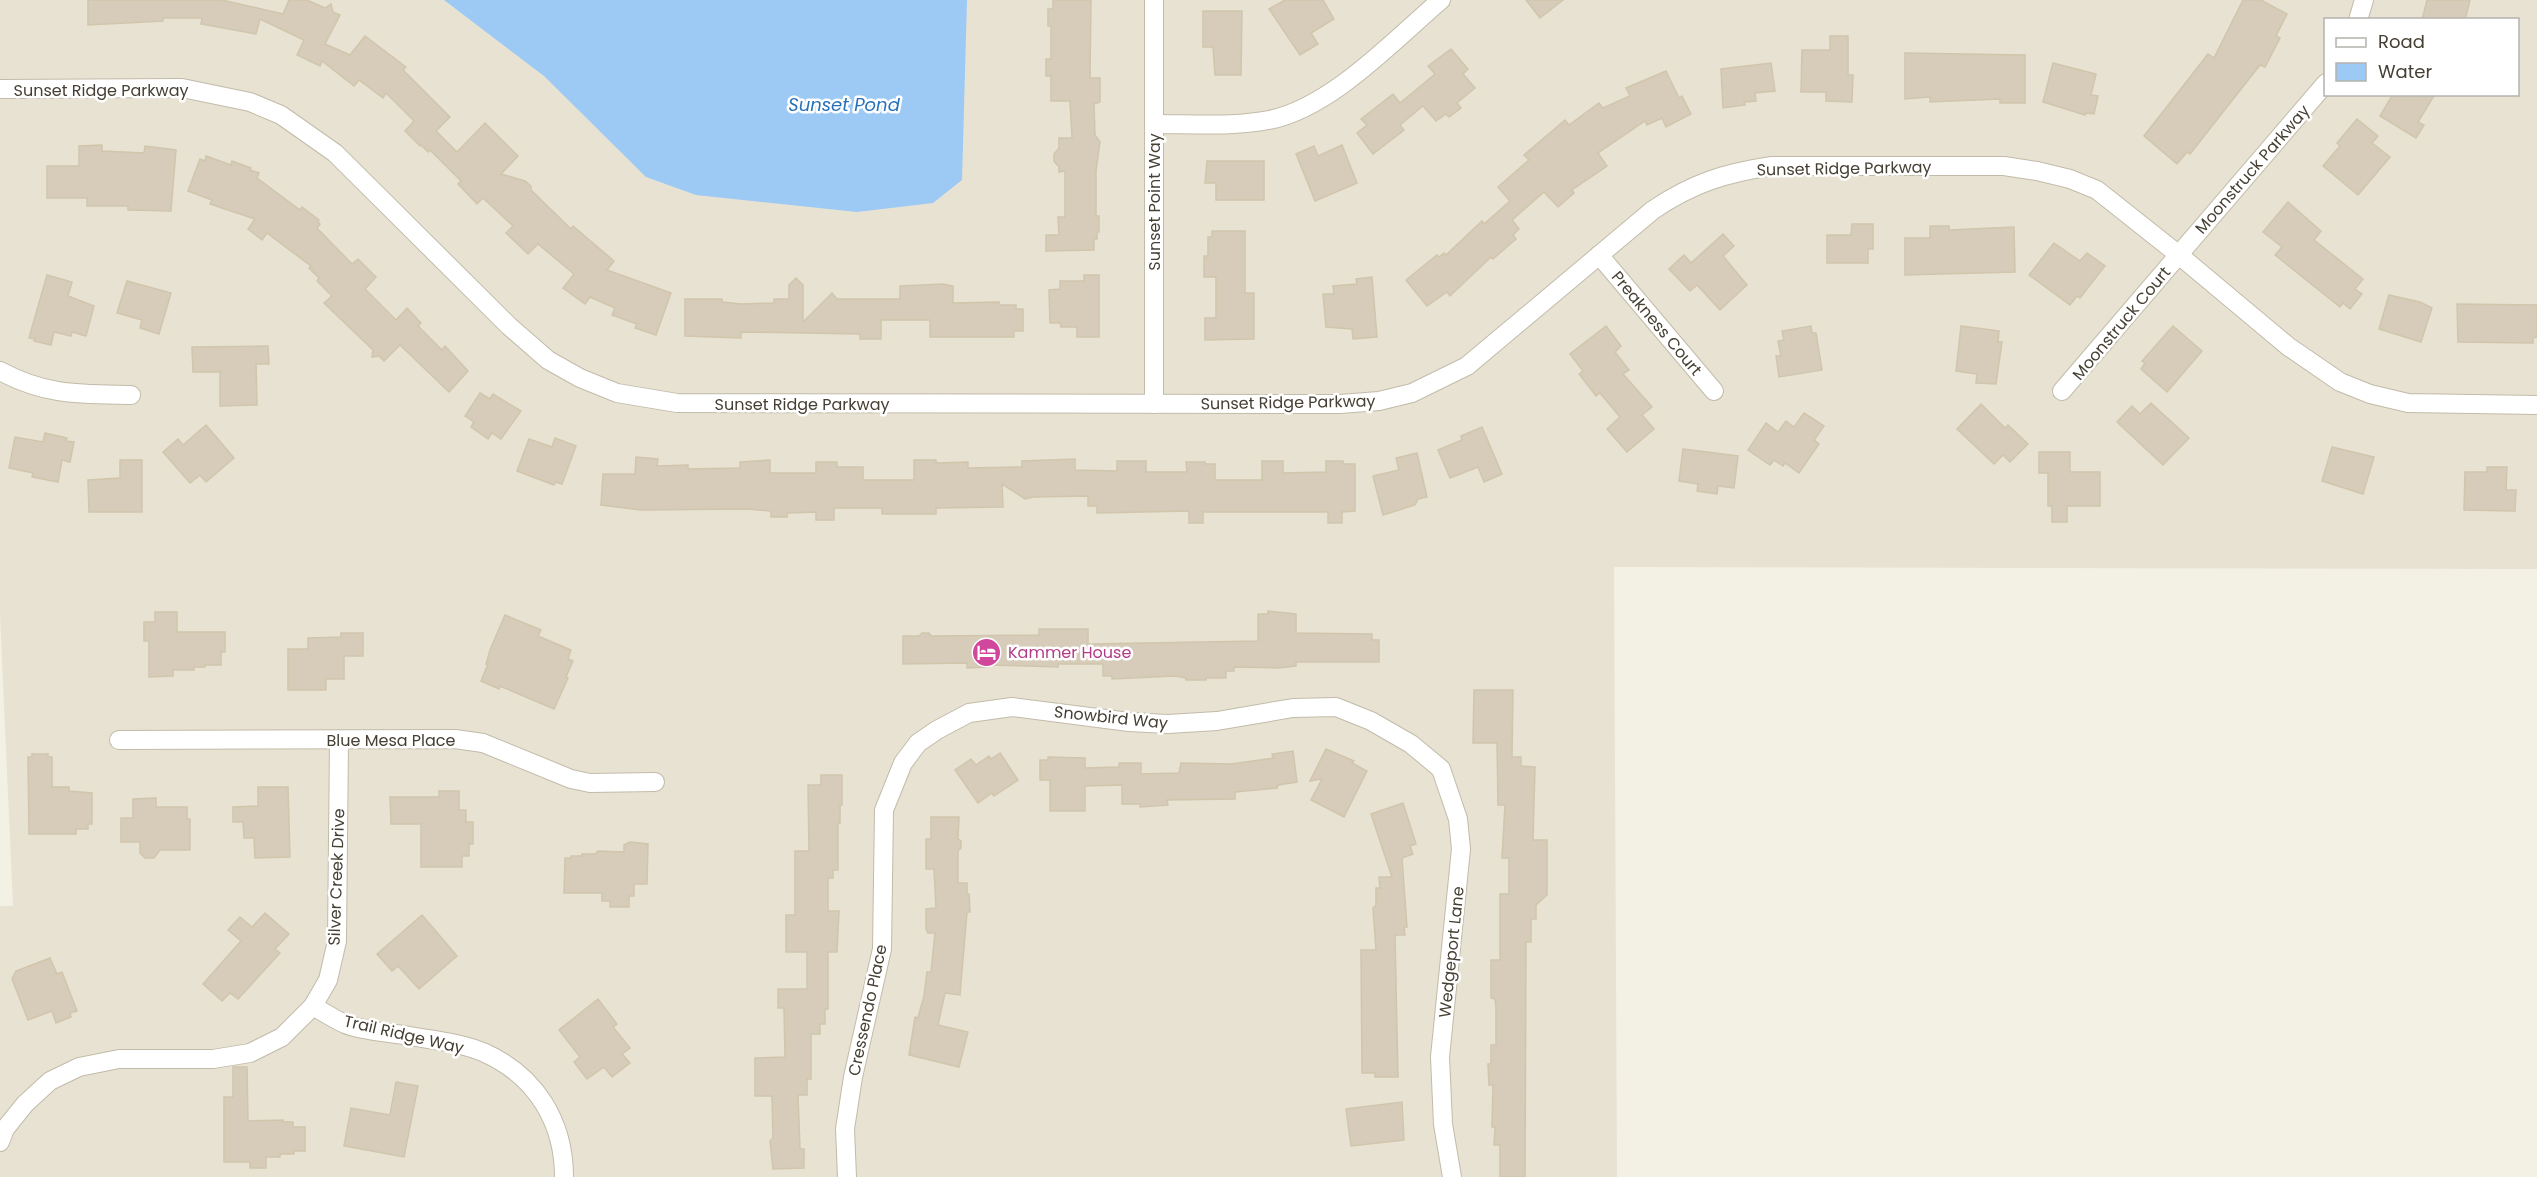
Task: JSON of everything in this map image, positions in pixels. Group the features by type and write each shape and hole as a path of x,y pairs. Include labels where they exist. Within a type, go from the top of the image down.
{"street":[{"name":"Sunset Point Way","path":"1154,0 1154,404"},
{"path":"1154,124 1244,124 1271,120 1296,111 1337,89 1441,0"},
{"path":"2359,18 2364,0"},
{"name":"Moonstruck Parkway","path":"2179,255 2324,84"},
{"name":"Sunset Ridge Parkway","path":"0,89 182,88 250,102 281,116 335,153 509,327 548,360 580,378 617,393 677,404 1340,404 1379,401 1412,393 1467,366 1653,210 1677,194 1706,180 1735,172 1772,166 2004,166 2070,179 2097,190 2289,347 2320,370 2346,385 2370,394 2408,403 2537,405"},
{"name":"Preakness Court","path":"1599,255 1714,391"},
{"name":"Moonstruck Court","path":"2062,391 2179,255"},
{"path":"0,371 39,389 68,395 131,395"},
{"name":"Snowbird Way","path":"918,743 937,729 969,713 1012,707 1129,722 1168,724 1217,721 1293,708 1336,707 1371,721 1411,744"},
{"name":"Blue Mesa Place","path":"119,740 455,739 483,743 571,779 590,783 655,782"},
{"name":"Silver Creek Drive","path":"0,1142 5,1129 25,1104 50,1081 79,1067 119,1059 213,1059 250,1053 282,1037 313,1006 328,980 337,941 339,740"},
{"name":"Cressendo Place","path":"847,1177 845,1129 853,1077 882,949 884,810 903,763 918,743"},
{"name":"Wedgeport Lane","path":"1411,744 1441,770 1458,819 1461,849 1440,1058 1443,1124 1452,1177"},
{"name":"Trail Ridge Way","path":"313,1006 346,1024 455,1044 484,1053 508,1066 530,1083 547,1106 559,1132 564,1160 564,1177"}],"shaded area":[{"path":"0,0 2537,0 2537,569 1614,567 1617,1177 0,1177 0,906 13,906 0,615"}],"water":[{"name":"Sunset Pond","path":"444,0 967,0 962,180 933,203 857,212 696,195 646,177 544,76"}],"building":[{"path":"88,0 222,0 283,14 289,0 307,0 325,8 331,4 333,12 340,15 325,44 350,55 365,36 406,67 403,70 450,117 436,131 457,152 485,123 518,156 501,174 525,181 531,186 531,190 571,229 573,226 614,261 607,270 671,293 656,335 635,328 637,324 612,315 615,308 590,297 585,304 563,288 574,274 538,244 528,254 506,233 513,226 483,198 477,204 458,184 461,181 430,150 428,152 420,146 405,131 414,121 386,93 383,98 359,80 354,86 322,61 320,66 297,55 304,40 260,19 256,34 201,24 202,18 163,18 163,21 88,25"},
{"path":"1053,0 1091,0 1090,78 1100,78 1100,102 1094,104 1095,135 1100,142 1096,171 1096,216 1099,216 1099,232 1097,232 1097,239 1094,239 1094,250 1046,251 1046,235 1059,235 1058,217 1065,217 1065,171 1059,172 1059,167 1054,161 1054,154 1059,148 1059,138 1072,138 1070,101 1051,101 1051,76 1046,76 1046,59 1051,59 1051,26 1048,26 1048,9 1053,9"},
{"path":"1285,0 1323,0 1334,19 1311,33 1318,44 1300,55 1269,9"},
{"path":"1526,0 1563,0 1540,18"},
{"path":"2243,0 2261,0 2287,14 2276,36 2280,38 2265,67 2260,65 2190,154 2187,152 2177,164 2144,136 2208,54 2214,58"},
{"path":"2427,0 2470,0 2466,18 2422,18"},
{"path":"1203,11 1242,11 1241,75 1215,75 1213,47 1203,47"},
{"path":"1830,36 1848,36 1848,75 1853,75 1852,102 1826,101 1826,92 1801,92 1802,50 1830,50"},
{"path":"1451,49 1468,69 1463,74 1475,88 1457,103 1461,108 1449,117 1446,114 1436,121 1423,106 1400,125 1404,130 1373,154 1357,133 1367,125 1361,119 1393,94 1400,103 1435,74 1428,66"},
{"path":"1905,53 2025,55 2025,103 2000,103 2000,99 1930,102 1930,97 1905,99"},
{"path":"1771,63 1775,91 1755,93 1756,101 1723,108 1721,69"},
{"path":"2053,63 2096,74 2091,95 2098,96 2094,114 2086,113 2085,115 2043,102"},
{"path":"1666,71 1679,98 1682,96 1691,114 1666,127 1662,118 1647,125 1645,121 1598,153 1607,166 1572,190 1574,193 1558,207 1544,192 1512,220 1519,229 1513,235 1516,239 1493,259 1491,257 1450,296 1447,292 1427,306 1406,280 1437,255 1439,257 1444,253 1446,255 1482,221 1484,224 1510,201 1498,187 1529,160 1524,155 1565,120 1569,125 1599,103 1603,108 1630,96 1626,88"},
{"path":"2392,96 2434,96 2418,122 2424,125 2416,138 2380,116"},
{"path":"2357,119 2378,136 2372,143 2390,157 2358,195 2323,166 2340,146 2337,143"},
{"path":"102,145 102,151 144,153 145,146 176,150 171,211 128,210 128,206 87,206 87,198 47,198 47,166 79,166 79,146"},
{"path":"1342,145 1357,183 1315,201 1296,154 1314,146 1318,156"},
{"path":"206,156 231,165 232,161 251,168 250,170 259,173 257,178 300,210 302,207 319,220 320,224 317,228 352,264 358,259 376,277 365,289 396,320 407,308 421,323 418,326 442,350 445,346 468,371 449,392 400,345 384,361 379,356 372,357 373,350 324,303 332,296 317,281 319,278 309,268 311,266 267,233 262,240 248,229 255,219 210,204 212,200 188,191 200,159 205,161"},
{"path":"1207,161 1264,161 1264,200 1216,200 1216,183 1205,183"},
{"path":"2288,202 2321,231 2314,240 2363,279 2355,289 2362,294 2350,309 2343,303 2340,307 2275,255 2282,247 2263,232"},
{"path":"1852,224 1873,224 1873,249 1868,249 1868,263 1827,263 1827,235 1851,235"},
{"path":"1930,226 1949,226 1949,230 2014,227 2015,272 1905,275 1905,238 1930,238"},
{"path":"1212,231 1245,231 1245,293 1254,293 1254,339 1205,340 1205,318 1216,318 1216,277 1204,277 1204,256 1208,256 1208,237 1212,237"},
{"path":"1723,234 1734,246 1723,256 1747,285 1720,310 1697,285 1690,291 1669,269 1684,255 1691,263"},
{"path":"2054,243 2080,261 2087,253 2105,266 2080,298 2077,296 2070,305 2029,275"},
{"path":"47,275 72,282 68,296 94,306 86,336 72,332 71,336 54,332 51,345 29,338"},
{"path":"1084,275 1099,275 1099,337 1077,337 1077,327 1061,327 1060,323 1050,323 1049,290 1060,289 1060,281 1084,281"},
{"path":"1372,277 1377,337 1353,339 1352,329 1326,327 1323,294 1334,294 1333,286 1357,284 1356,279"},
{"path":"796,278 803,285 803,322 832,293 837,299 900,299 900,286 943,284 953,286 953,303 999,302 1000,305 1016,305 1016,309 1023,309 1023,331 1014,331 1014,337 930,337 930,320 881,320 881,339 860,339 860,334 741,332 741,338 685,336 685,299 722,299 722,302 741,304 774,303 774,299 789,299 789,285"},
{"path":"127,281 171,293 159,334 140,328 142,320 117,313"},
{"path":"2389,295 2420,302 2432,308 2421,342 2379,329"},
{"path":"2457,304 2537,305 2537,337 2533,338 2533,343 2458,342"},
{"path":"1606,326 1621,346 1615,352 1629,370 1623,374 1652,407 1642,415 1654,429 1627,452 1607,429 1620,417 1600,393 1596,396 1579,374 1583,371 1570,354"},
{"path":"1811,326 1812,333 1816,333 1822,370 1779,377 1776,356 1781,356 1778,341 1784,340 1782,331"},
{"path":"1961,326 1999,331 1998,342 2002,342 1996,384 1976,383 1977,374 1956,371"},
{"path":"2173,326 2202,351 2167,392 2141,369 2145,363 2142,361"},
{"path":"268,346 269,364 256,364 257,405 220,406 220,372 193,372 192,347"},
{"path":"480,393 490,399 493,394 521,411 501,439 492,433 488,439 471,427 474,422 465,416"},
{"path":"2151,403 2189,438 2163,465 2117,422 2132,406 2140,414"},
{"path":"1981,404 2005,428 2008,425 2028,444 2010,462 2003,455 1994,464 1957,429"},
{"path":"1804,413 1824,426 1814,440 1819,444 1799,473 1785,463 1783,466 1774,460 1770,465 1748,450 1766,423 1778,432 1786,421 1794,427"},
{"path":"206,425 234,458 206,482 200,475 190,483 163,452 178,439 183,445"},
{"path":"1482,427 1502,474 1484,482 1478,467 1450,478 1438,450 1462,440 1461,436"},
{"path":"45,433 74,442 70,462 62,460 58,482 32,477 33,473 9,468 15,437 43,442"},
{"path":"555,438 576,446 562,484 556,482 554,485 517,471 529,439 552,447"},
{"path":"2332,447 2374,457 2363,494 2322,481"},
{"path":"1683,449 1738,456 1734,488 1718,486 1717,494 1697,491 1698,484 1679,481"},
{"path":"2039,452 2070,452 2070,472 2100,472 2100,506 2067,506 2067,522 2052,522 2052,506 2048,506 2048,473 2039,473"},
{"path":"1417,453 1427,497 1418,499 1415,505 1383,515 1373,476 1399,470 1396,458"},
{"path":"636,457 658,459 657,466 688,465 688,469 740,468 740,462 770,460 770,473 816,473 816,462 837,462 837,467 863,467 863,480 914,480 914,460 936,460 936,463 968,462 968,468 1022,467 1022,461 1075,459 1075,470 1117,471 1117,461 1146,461 1146,472 1187,472 1186,462 1205,462 1205,464 1215,464 1215,480 1262,480 1262,461 1283,461 1283,473 1326,472 1326,461 1343,461 1343,464 1355,464 1355,511 1342,512 1342,523 1328,523 1328,512 1203,512 1203,523 1189,523 1189,511 1097,513 1097,506 1088,506 1088,496 1025,499 1002,484 1003,507 936,508 936,514 882,514 882,508 834,508 834,520 816,520 816,512 787,513 787,517 771,517 771,511 747,509 640,510 601,505 603,474 635,474"},
{"path":"120,460 142,460 142,512 89,512 88,480 120,478"},
{"path":"2487,467 2507,467 2506,490 2516,490 2515,511 2464,510 2465,472 2487,472"},
{"path":"1268,611 1296,614 1296,633 1372,634 1372,640 1379,640 1379,662 1296,662 1296,666 1278,668 1234,667 1234,671 1226,671 1226,678 1206,678 1206,680 1186,680 1186,678 1175,676 1112,679 1112,676 1103,676 1103,664 1058,664 1058,667 987,665 987,667 967,668 967,663 903,664 903,636 919,636 922,633 929,633 931,636 1039,635 1039,629 1088,629 1088,644 1258,641 1258,614 1268,614"},
{"path":"155,612 177,612 177,632 225,632 225,652 221,652 221,665 194,667 194,670 173,670 173,676 149,677 149,641 144,641 144,622 155,622"},
{"path":"505,615 541,630 538,636 571,650 568,659 573,661 554,709 500,686 499,689 481,681 488,664 486,664 490,650"},
{"path":"341,633 363,633 363,656 344,656 344,679 326,679 326,690 288,690 288,649 308,649 308,638 341,637"},
{"path":"1474,690 1513,690 1512,757 1521,757 1521,766 1535,767 1533,840 1547,840 1547,895 1536,905 1536,919 1531,919 1531,942 1526,942 1525,1177 1500,1177 1500,1145 1494,1145 1495,1127 1492,1127 1493,1085 1489,1085 1488,1064 1491,1064 1491,1045 1496,1045 1496,1008 1495,999 1491,998 1491,960 1500,960 1500,894 1509,894 1509,858 1502,858 1505,805 1498,805 1497,743 1473,743"},
{"path":"1326,749 1354,761 1352,763 1367,771 1344,817 1311,800 1322,779 1310,781"},
{"path":"1293,751 1297,782 1278,785 1277,788 1235,792 1235,799 1167,800 1168,805 1140,807 1140,804 1122,804 1122,785 1085,786 1085,811 1050,811 1050,780 1040,780 1040,760 1048,760 1048,757 1085,758 1085,768 1119,767 1119,763 1141,763 1141,774 1179,773 1181,763 1231,764 1273,758 1272,754"},
{"path":"1000,753 1018,780 994,796 992,793 978,803 955,770 971,759 976,765 989,756 991,759"},
{"path":"32,754 48,754 48,757 52,757 52,787 69,787 69,791 92,793 92,824 88,824 88,829 76,829 76,834 29,834 28,757 32,757"},
{"path":"821,775 842,775 842,805 840,805 840,823 838,823 838,870 833,870 833,878 828,878 828,911 839,911 837,952 828,952 828,1009 825,1009 825,1024 820,1024 820,1034 811,1034 811,1079 807,1079 807,1095 798,1095 800,1149 804,1149 804,1168 773,1169 770,1141 773,1138 772,1096 755,1096 755,1058 785,1057 784,1008 778,1008 778,989 807,989 807,952 786,952 786,915 795,915 795,851 809,851 808,785 821,785"},
{"path":"258,787 288,787 290,857 255,858 254,838 244,838 243,822 233,822 233,807 258,806"},
{"path":"439,791 459,791 459,810 466,810 466,822 473,822 473,844 469,844 469,856 462,856 462,867 421,867 421,824 391,824 390,797 439,797"},
{"path":"156,798 156,807 187,807 187,819 190,819 190,850 160,850 154,858 145,858 140,853 140,842 121,842 121,818 133,818 133,799"},
{"path":"1403,803 1416,844 1410,846 1413,854 1402,858 1407,927 1404,927 1405,935 1395,935 1398,1077 1375,1077 1375,1073 1362,1073 1361,950 1376,950 1373,908 1376,905 1376,888 1380,888 1379,877 1392,877 1371,814"},
{"path":"931,817 959,817 958,839 961,841 961,848 958,851 958,883 967,883 967,894 969,894 970,912 967,912 960,995 945,993 938,1025 968,1032 959,1067 909,1055 915,1017 918,1018 924,996 927,972 931,972 935,933 928,933 926,929 926,909 936,908 934,869 926,869 926,839 931,839"},
{"path":"630,842 648,844 647,884 634,884 634,896 629,896 629,907 610,907 610,901 602,901 602,893 564,893 565,858 595,854 598,851 624,852 624,845"},
{"path":"265,913 289,934 275,949 280,953 238,999 230,993 222,1001 203,984 241,941 228,930 240,917 252,927"},
{"path":"422,915 457,956 419,989 398,966 392,971 377,954"},
{"path":"50,958 57,974 62,972 77,1011 70,1013 71,1017 56,1023 52,1011 28,1020 12,979 16,971"},
{"path":"598,999 617,1024 613,1027 630,1048 622,1054 630,1063 612,1077 604,1067 587,1079 574,1062 580,1057 559,1030"},
{"path":"233,1067 247,1067 248,1121 283,1120 283,1122 293,1122 293,1127 305,1127 305,1151 280,1154 280,1157 266,1157 266,1168 250,1168 250,1162 224,1162 224,1097 233,1097"},
{"path":"396,1082 418,1086 404,1157 344,1146 351,1108 390,1115"},
{"path":"1402,1102 1404,1140 1351,1146 1346,1109"}],"place":[{"name":"Kammer House","path":"987,652"}]}
